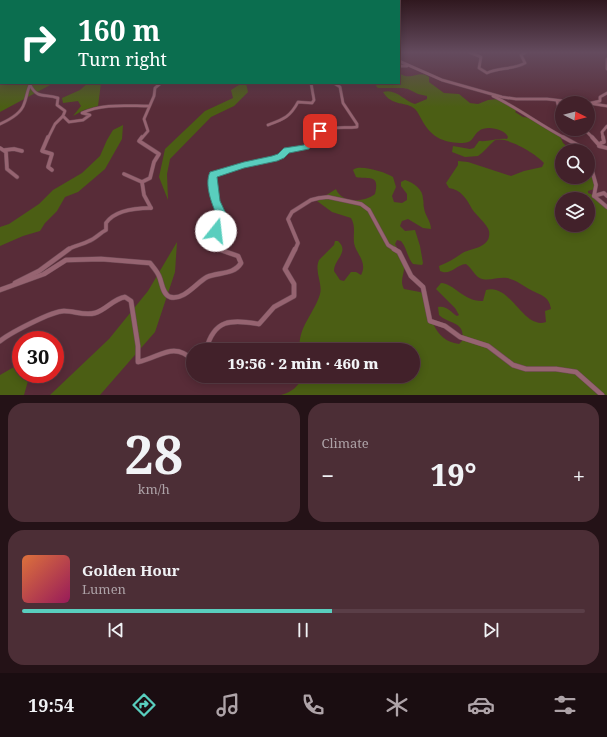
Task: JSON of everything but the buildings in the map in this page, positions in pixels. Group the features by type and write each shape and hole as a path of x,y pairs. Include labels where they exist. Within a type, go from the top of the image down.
{"street":[{"path":"420,70 442,80 509,98 555,101"},
{"path":"30,84 35,93 38,95 45,97 53,96 58,98 57,105 65,111 63,116 50,130 48,140 42,151 52,154 48,167 52,170"},
{"path":"0,124 12,119 24,106 27,90 30,84"},
{"path":"142,182 150,178 154,162 159,154 151,150 149,146 139,141 148,131 144,121 154,96 155,88 160,84"},
{"path":"268,125 285,120 294,110 298,102 312,103 314,100 311,84"},
{"path":"0,290 44,274 66,260 101,258 150,263 159,275 164,292 169,297 174,298 181,296 212,275 232,271 237,268 240,265 241,259 238,256 212,246 222,216 216,201 212,178 213,175 244,165 274,159 281,156 287,150 306,147 320,131 334,128 357,127 357,124 341,102 340,88 335,84"},
{"path":"483,91 513,106 537,123 573,144"},
{"path":"595,102 600,101 600,97 607,93"},
{"path":"595,104 607,106"},
{"path":"63,116 67,121 73,122 89,116 90,115 82,113 94,109 111,106 149,106"},
{"path":"599,146 604,142 602,132 607,126"},
{"path":"590,136 599,146 607,148"},
{"path":"0,148 5,150 14,149 22,151"},
{"path":"5,150 6,166 8,171 17,177"},
{"path":"124,174 142,182"},
{"path":"595,181 595,192"},
{"path":"9,286 20,279 39,271 75,245 91,241 98,234 106,230 106,223 114,215 143,207 151,208 144,195 142,182"},
{"path":"595,196 606,196"},
{"path":"207,343 207,339 218,325 232,321 246,321 259,324 274,308 294,296 294,284 285,269 298,243 288,219 292,212 312,200 328,197 361,204 369,210 388,245 399,252 411,276 423,287 430,321 445,326 460,337 488,346 513,365 526,370 556,369 576,372 602,395"},
{"path":"595,197 607,207"},
{"path":"0,341 17,330 50,314 65,311 86,315 97,313 119,299 125,297 131,302 132,321 138,344 138,362 172,350 180,350 186,353"}],"green space":[{"path":"400,74 407,76 422,74 429,77 429,82 444,93 459,94 470,103 478,104 488,100 498,99 517,110 515,112 523,117 531,118 555,133 555,136 560,136 564,144 555,144 555,184 595,184 595,176 597,183 594,189 588,192 555,192 555,232 595,232 595,196 607,205 607,395 281,395 295,388 299,383 420,383 420,343 300,343 303,328 321,290 317,269 319,260 334,245 335,241 338,241 342,249 334,271 340,280 344,281 351,272 356,272 361,275 363,270 362,262 354,243 354,227 351,218 332,212 317,201 336,189 343,197 354,200 366,199 375,194 375,180 356,177 353,170 356,168 372,169 393,177 396,187 392,196 394,202 402,203 407,200 407,194 401,186 401,182 405,180 420,189 423,195 425,211 431,229 423,228 408,219 402,221 400,226 405,231 415,230 420,246 423,263 422,265 413,264 401,241 397,240 395,244 401,255 403,263 404,269 402,283 404,289 420,292 425,295 434,326 438,333 444,338 450,342 459,344 462,341 463,335 462,330 456,324 439,315 438,307 444,307 457,316 459,315 455,308 436,289 441,283 451,286 470,299 476,301 483,301 486,290 495,290 503,293 524,314 538,323 546,322 545,311 551,309 546,298 513,280 507,278 488,280 482,279 477,276 466,264 447,272 440,271 439,266 465,252 484,245 489,237 488,228 465,198 457,191 449,188 446,183 458,165 458,161 468,162 511,176 542,167 544,163 541,159 520,146 505,140 494,141 478,156 465,157 452,152 453,146 470,149 474,148 479,141 507,139 508,137 499,130 486,128 479,131 470,141 465,143 438,138 426,127 415,109 391,100 383,92 388,91 396,93 415,104 427,99 427,96 403,88 378,88 376,86 377,84 400,84"},
{"path":"0,84 52,84 0,112"},
{"path":"87,84 101,84 98,106 84,110 73,116 81,106 78,101 63,103 62,98 80,90"},
{"path":"240,84 246,84 248,92 234,106 211,117 170,159 167,174 168,200 159,177 165,149 205,111 233,98 231,90"},
{"path":"123,125 122,139 105,169 78,192 65,197 57,211 45,223 40,231 23,236 0,246 0,227 9,224 39,204 53,190 82,173 100,156 113,130"},
{"path":"177,242 175,272 155,332 100,395 50,395 109,339 148,291"},
{"path":"12,368 12,383 27,383 24,395 0,395 0,375"}],"route":[{"path":"216,231 222,216 213,188 213,175 218,172 251,163 274,159 281,156 287,150 306,147 320,131"}]}
